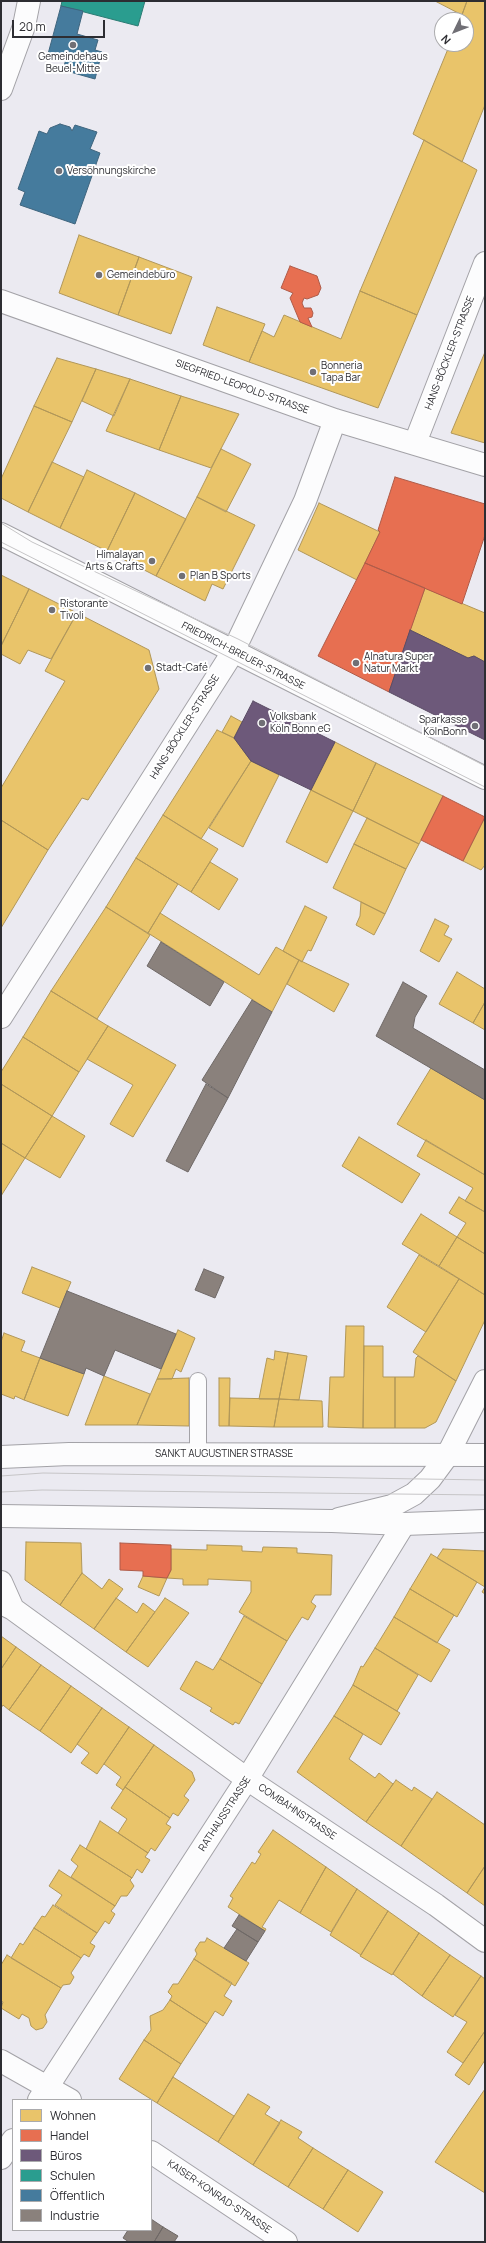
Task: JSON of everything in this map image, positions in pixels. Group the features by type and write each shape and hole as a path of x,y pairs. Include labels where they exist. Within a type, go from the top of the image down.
{"street":[{"path":"1,89 24,26 29,1"},
{"name":"HANS-BÖCKLER-STRASSE","path":"415,443 485,263"},
{"name":"SIEGFRIED-LEOPOLD-STRASSE","path":"1,301 335,420 485,465"},
{"name":"HANS-BÖCKLER-STRASSE","path":"1,1016 233,652 305,501 335,420"},
{"name":"FRIEDRICH-BREUER-STRASSE","path":"1,534 485,778"},
{"path":"332,1521 392,1506 414,1494 430,1479 447,1456 485,1381"},
{"name":"SANKT AUGUSTINER STRASSE","path":"2,1456 42,1454 485,1455"},
{"path":"1,1516 332,1521 404,1524 485,1521"},
{"name":"RATHAUSSTRASSE","path":"43,2094 247,1779 404,1524"},
{"name":"COMBAHNSTRASSE","path":"1,1582 7,1606 247,1779 436,1905 485,1941"},
{"path":"1,2061 43,2094 66,2099"},
{"path":"1,2158 12,2142"},
{"name":"KAISER-KONRAD-STRASSE","path":"152,2153 286,2242"}],"lane":[{"path":"198,1381 198,1454"}],"building: Wohnen":[{"path":"435,1 467,1 463,12 456,12"},
{"path":"467,1 485,1 485,105 462,162 413,134 447,52 474,52 474,12 463,12"},
{"path":"424,140 477,170 417,315 360,291"},
{"name":"Gemeindebüro","path":"79,235 139,257 118,315 59,293"},
{"path":"139,257 192,277 171,334 118,315"},
{"path":"360,291 417,315 378,408 249,362 262,331 274,337 284,315 341,339"},
{"path":"217,307 265,324 249,362 203,345"},
{"path":"485,352 485,443 451,433"},
{"path":"57,358 96,369 72,422 34,406"},
{"path":"96,369 130,379 114,416 82,401"},
{"path":"130,379 181,396 159,450 106,431"},
{"path":"181,396 239,414 211,468 159,450"},
{"path":"34,406 72,422 28,512 1,498 1,479"},
{"path":"221,449 251,464 226,512 197,497"},
{"path":"52,462 84,477 60,528 28,512"},
{"path":"87,470 135,493 107,551 60,528"},
{"path":"135,493 186,519 156,576 107,551"},
{"path":"197,497 255,525 223,589 212,584 205,601 156,576"},
{"path":"319,503 380,532 357,580 298,550"},
{"path":"1,575 29,589 1,646"},
{"path":"425,588 485,613 485,662 474,656 468,658 410,630"},
{"path":"29,589 77,613 51,659 28,650 20,664 1,654 1,646"},
{"path":"77,613 149,650 159,689 88,800 82,798 48,850 1,820 1,788 65,681 45,671"},
{"path":"231,716 242,722 234,738 222,732"},
{"path":"217,730 234,738 251,761 201,839 163,815"},
{"path":"335,742 376,763 353,811 311,790"},
{"path":"251,761 279,775 243,847 209,828"},
{"path":"376,763 443,796 419,844 353,811"},
{"path":"311,790 353,811 327,863 286,842"},
{"path":"163,815 218,849 191,892 136,858"},
{"path":"485,817 485,865 481,870 463,861"},
{"path":"367,818 419,844 406,869 354,844"},
{"path":"1,820 48,850 1,928"},
{"path":"354,844 406,869 385,914 333,888"},
{"path":"136,858 178,884 148,933 106,907"},
{"path":"210,862 238,879 219,910 191,892"},
{"path":"361,902 385,914 374,935 356,925 360,916"},
{"path":"305,906 327,917 311,951 308,950 302,962 283,951"},
{"path":"106,907 150,935 97,1019 51,991"},
{"path":"160,913 259,975 276,947 299,960 272,1012 148,933"},
{"path":"435,919 449,926 444,935 452,939 439,962 420,951"},
{"path":"299,960 349,984 334,1012 287,984"},
{"path":"457,972 485,989 485,1002 473,1023 439,1004"},
{"path":"51,991 108,1026 79,1072 23,1037"},
{"path":"485,1002 485,1030 473,1023"},
{"path":"108,1026 176,1065 133,1137 110,1124 133,1085 87,1059"},
{"path":"23,1037 79,1072 52,1116 1,1084 1,1072"},
{"path":"431,1068 485,1100 485,1175 397,1124"},
{"path":"1,1084 52,1116 25,1158 1,1143"},
{"path":"52,1116 85,1136 60,1178 25,1158"},
{"path":"359,1137 420,1174 402,1203 342,1166"},
{"path":"426,1140 485,1175 485,1212 465,1201 473,1188 417,1156"},
{"path":"1,1143 25,1158 1,1196"},
{"path":"459,1197 485,1212 485,1254 457,1237 466,1223 449,1213"},
{"path":"421,1214 457,1237 439,1266 402,1244"},
{"path":"457,1237 485,1254 485,1295 439,1266"},
{"path":"419,1255 459,1279 426,1332 387,1307"},
{"path":"32,1267 71,1282 60,1308 22,1293"},
{"path":"459,1279 485,1295 485,1320 456,1381 413,1352"},
{"path":"346,1326 364,1326 363,1428 328,1427 330,1377 344,1377"},
{"path":"178,1330 195,1338 181,1372 176,1369 172,1379 157,1379"},
{"path":"4,1333 25,1341 21,1351 40,1358 24,1400 15,1396 14,1399 1,1394 1,1342"},
{"path":"364,1346 383,1346 383,1377 395,1377 395,1428 363,1428"},
{"path":"275,1351 288,1353 279,1399 259,1399 267,1358 274,1360"},
{"path":"288,1353 307,1356 299,1400 279,1399"},
{"path":"418,1356 456,1381 436,1422 425,1428 395,1428 395,1377 414,1377 416,1358"},
{"path":"40,1358 84,1374 68,1416 24,1400"},
{"path":"104,1376 150,1394 137,1425 85,1425"},
{"path":"189,1378 189,1426 137,1425 157,1379"},
{"path":"219,1378 230,1378 229,1426 219,1426"},
{"path":"230,1398 279,1399 274,1427 229,1426"},
{"path":"279,1399 322,1401 323,1427 274,1427"},
{"path":"26,1542 81,1543 82,1573 60,1605 25,1580"},
{"path":"207,1545 242,1546 242,1551 262,1552 263,1547 297,1548 297,1553 332,1555 331,1595 315,1595 311,1602 316,1606 308,1620 302,1617 287,1641 239,1612 251,1592 251,1581 208,1579 208,1585 183,1585 183,1579 167,1578 171,1570 171,1549 207,1550"},
{"path":"443,1549 485,1551 485,1587 437,1558"},
{"path":"431,1554 477,1582 457,1617 410,1589"},
{"path":"82,1573 102,1589 109,1579 123,1589 94,1629 60,1605"},
{"path":"143,1576 167,1578 159,1596 138,1587"},
{"path":"485,1587 485,1594 482,1592"},
{"path":"410,1589 454,1615 437,1643 394,1617"},
{"path":"116,1598 137,1613 143,1603 155,1612 126,1652 94,1629"},
{"path":"165,1598 189,1613 148,1667 126,1652"},
{"path":"244,1616 287,1641 262,1684 220,1659"},
{"path":"394,1617 450,1650 431,1682 375,1648"},
{"path":"1,1636 16,1647 1,1669"},
{"path":"16,1647 41,1665 9,1710 3,1705 1,1708 1,1669"},
{"path":"375,1648 418,1675 397,1711 353,1685 361,1666 363,1667"},
{"path":"220,1659 262,1684 239,1724 235,1722 233,1725 210,1711 212,1708 180,1689 196,1661 213,1670"},
{"path":"41,1665 71,1686 40,1731 9,1710"},
{"path":"353,1685 400,1713 381,1745 334,1716"},
{"path":"71,1686 102,1708 71,1753 40,1731"},
{"path":"102,1708 129,1727 97,1774 81,1763 89,1753 77,1744"},
{"path":"334,1716 363,1734 349,1759 375,1778 379,1773 393,1784 366,1822 297,1772"},
{"path":"129,1727 154,1745 123,1790 116,1785 121,1777 104,1764"},
{"path":"154,1745 192,1772 195,1780 184,1796 189,1800 178,1816 173,1813 170,1818 125,1787"},
{"path":"396,1780 412,1791 414,1787 432,1799 401,1846 366,1822"},
{"path":"125,1787 170,1818 166,1824 171,1827 155,1851 151,1848 148,1853 118,1833 127,1819 111,1808"},
{"path":"437,1792 485,1825 485,1866 467,1893 401,1846"},
{"path":"100,1821 148,1853 145,1857 150,1860 142,1873 137,1869 132,1878 86,1849"},
{"path":"273,1830 326,1867 300,1913 279,1900 262,1927 266,1929 265,1931 228,1907 233,1898 230,1896 252,1862 255,1864 261,1854 258,1852"},
{"path":"80,1845 132,1878 130,1880 134,1886 127,1896 121,1896 115,1906 71,1877 78,1866 71,1860"},
{"path":"485,1866 485,1906 467,1893"},
{"path":"326,1867 357,1889 331,1932 300,1913"},
{"path":"59,1870 115,1906 111,1911 115,1914 109,1924 105,1921 97,1933 55,1905 62,1895 49,1886"},
{"path":"357,1889 388,1911 361,1955 330,1935"},
{"path":"53,1905 97,1933 90,1943 95,1946 89,1957 84,1954 81,1958 34,1928 42,1916 45,1917"},
{"path":"388,1911 419,1933 392,1975 360,1956"},
{"path":"34,1928 81,1958 71,1973 74,1977 70,1984 63,1985 61,1988 11,1958 20,1943 23,1945"},
{"path":"419,1933 450,1955 422,1996 393,1974"},
{"path":"207,1938 249,1963 235,1986 194,1959 197,1954 195,1950 200,1942 205,1942"},
{"path":"7,1955 61,1988 45,2015 47,2022 43,2028 36,2030 31,2026 29,2018 22,2014 19,2019 1,2008 3,2002 1,2001 1,1965"},
{"path":"450,1955 481,1976 453,2017 422,1996"},
{"path":"194,1959 232,1983 224,1996 232,2001 223,2016 215,2011 207,2024 170,2000 172,1996 168,1992 173,1984 178,1984"},
{"path":"481,1976 485,1979 485,2031 463,2063 447,2052 467,2022 455,2015"},
{"path":"170,2000 207,2024 181,2064 144,2040 151,2030 150,2016 163,2010"},
{"path":"485,2031 485,2060 469,2085 455,2075"},
{"path":"144,2040 181,2064 157,2103 119,2079"},
{"path":"173,2077 234,2116 218,2142 157,2103"},
{"path":"485,2089 485,2193 435,2162"},
{"path":"248,2094 270,2107 265,2114 280,2123 253,2165 218,2142"},
{"path":"281,2120 302,2132 298,2138 313,2148 288,2187 253,2165"},
{"path":"313,2148 348,2170 323,2209 288,2187"},
{"path":"348,2170 383,2192 358,2232 323,2209"}],"building: Handel":[{"path":"290,266 317,276 321,288 318,295 307,299 304,298 302,303 304,308 311,308 313,313 312,317 308,318 312,327 300,322 290,298 293,293 281,288"},
{"path":"395,477 485,504 485,535 462,604 365,563 380,532 378,530"},
{"path":"365,563 425,588 389,692 318,656"},
{"path":"443,796 485,817 463,861 421,840"},
{"path":"120,1543 171,1545 171,1570 167,1578 143,1576 143,1571 120,1570"}],"building: Büros":[{"path":"410,630 468,658 474,656 485,662 485,740 389,692"},
{"path":"253,701 335,742 311,790 251,761 234,738"}],"building: Schulen":[{"path":"62,1 145,1 138,26 61,6"}],"building: Öffentlich":[{"name":"Gemeindehaus Beuel-Mitte","path":"61,6 83,11 77,34 98,40 95,50 102,52 95,79 63,70 66,59 48,54"},
{"name":"Versöhnungskirche","path":"60,124 70,127 72,131 75,125 97,132 90,149 100,153 75,224 20,205 25,192 18,189 39,131 47,134 50,128"}],"building: Industrie":[{"path":"161,942 224,982 210,1006 147,966"},
{"path":"403,982 427,996 415,1017 413,1028 485,1070 485,1100 376,1036"},
{"path":"252,1000 272,1012 228,1098 202,1080"},
{"path":"206,1084 228,1098 188,1172 166,1161"},
{"path":"204,1269 224,1277 215,1298 195,1290"},
{"path":"67,1291 176,1334 161,1369 115,1350 104,1376 86,1368 84,1374 40,1358"},
{"path":"239,1915 265,1931 258,1942 232,1926"},
{"path":"237,1929 258,1942 246,1961 224,1948"},
{"path":"152,2220 163,2227 154,2242 129,2242 123,2238 127,2231 152,2231"},
{"path":"163,2227 178,2236 174,2242 154,2242"}],"tram line":[{"path":"1,523 32,542 238,639 485,766"},
{"path":"1,542 485,787"},
{"path":"1,1476 43,1473 485,1480"},
{"path":"1,1492 42,1490 485,1495"}],"place":[{"name":"Gemeindehaus Beuel-Mitte","path":"73,45"},
{"name":"Versöhnungskirche","path":"59,171"},
{"name":"Gemeindebüro","path":"99,275"},
{"name":"Bonneria Tapa Bar","path":"313,372"},
{"name":"Himalayan Arts & Crafts","path":"152,561"},
{"name":"Plan B Sports","path":"182,576"},
{"name":"Ristorante Tivoli","path":"52,610"},
{"name":"Alnatura Super Natur Markt","path":"356,663"},
{"name":"Stadt-Café","path":"148,668"},
{"name":"Volksbank Köln Bonn eG","path":"262,723"},
{"name":"Sparkasse KölnBonn","path":"475,726"}]}
